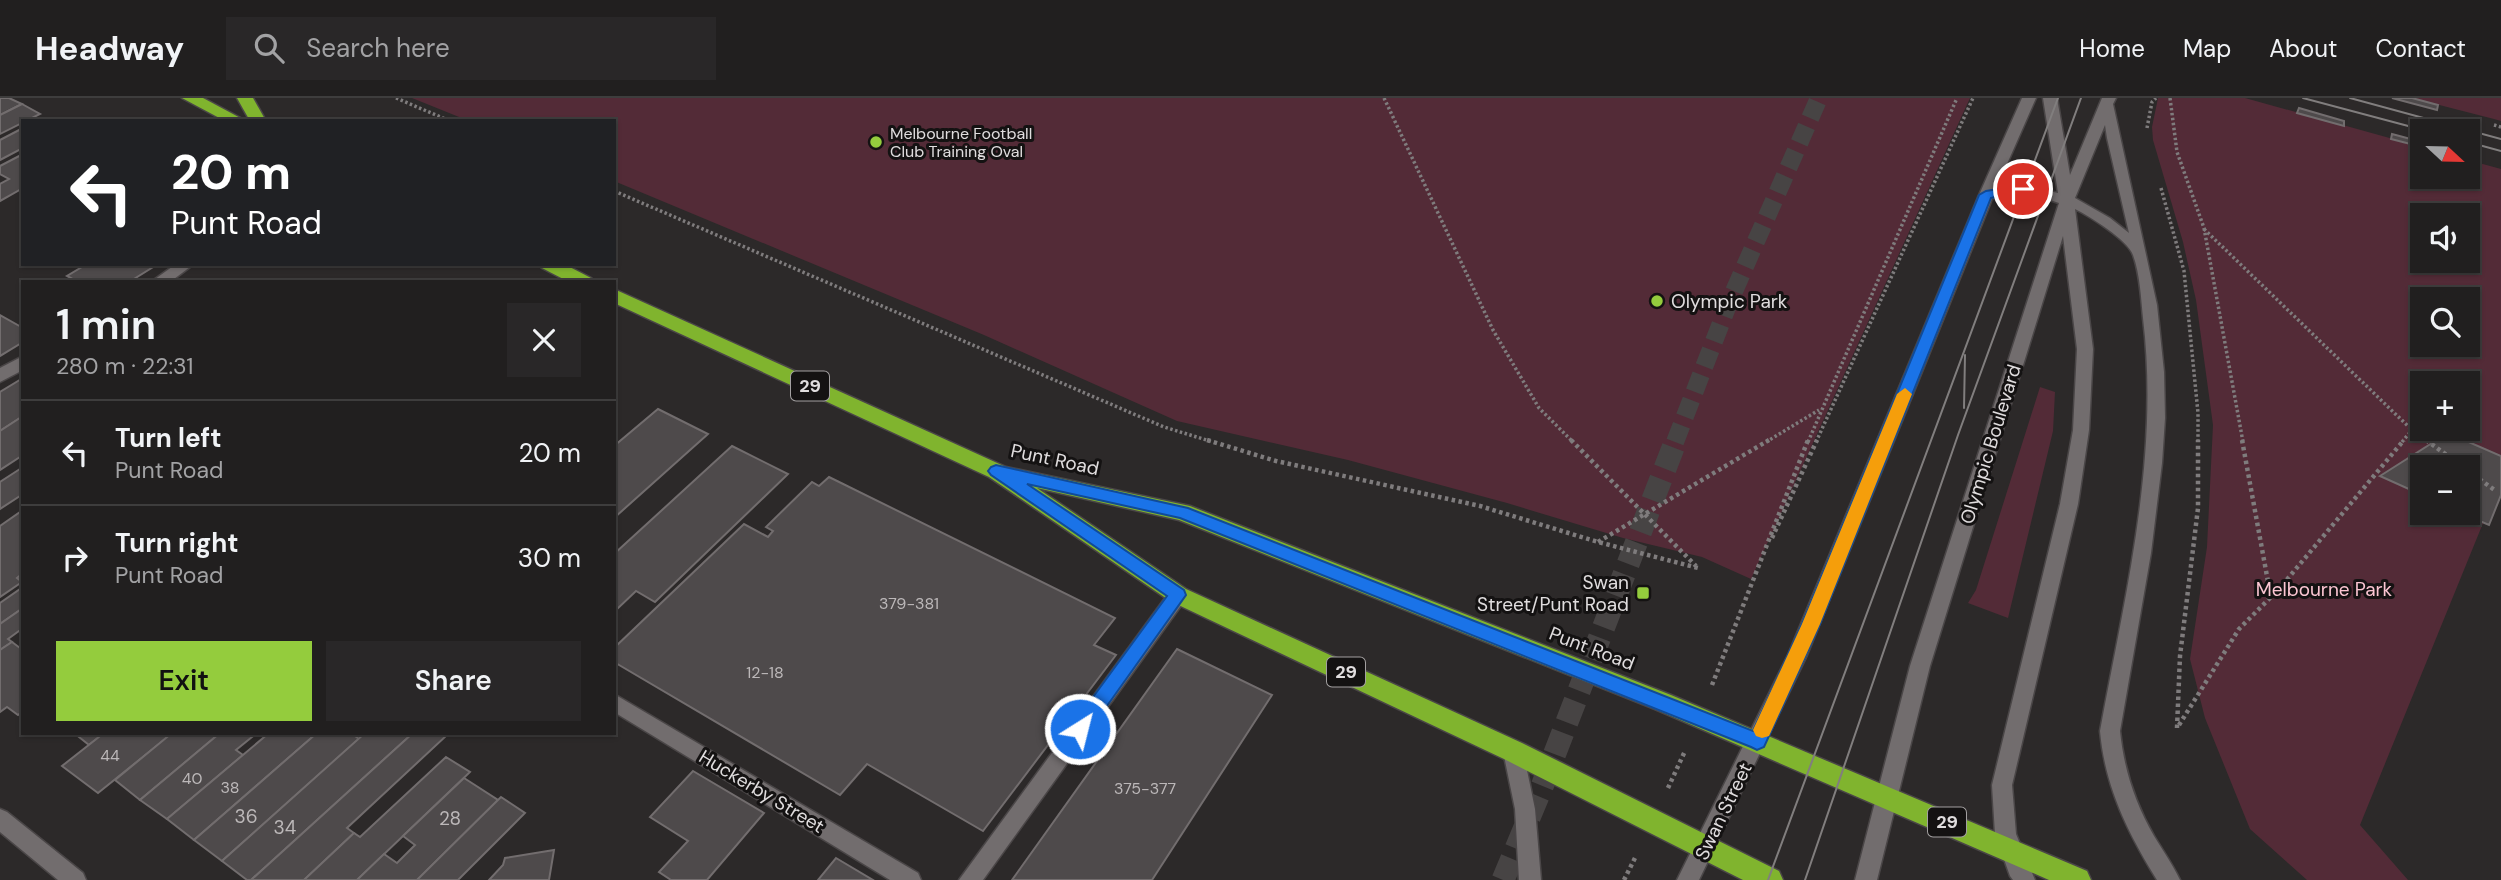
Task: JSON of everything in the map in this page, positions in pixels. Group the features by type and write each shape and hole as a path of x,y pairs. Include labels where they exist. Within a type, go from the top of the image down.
{"highway":[{"path":"190,98 234,119"},
{"path":"245,98 257,119"},
{"path":"552,266 581,280"},
{"name":"Punt Road","path":"616,296 996,471 1178,595 1513,751 1770,880"},
{"name":"Punt Road","path":"996,471 1182,512 1757,741 2078,880"}],"main road":[{"path":"1757,741 1811,624 1986,195 2029,98"},
{"path":"2024,880 2008,848 2001,818 2002,785 2069,504 2081,430 2085,349 2067,201 2050,98"},
{"path":"2108,102 2140,250 2149,302 2156,371 2154,464 2141,572 2110,731 2111,756 2115,776 2133,819 2169,880"},
{"name":"Olympic Boulevard","path":"1886,796 1920,666 2067,201 2108,102"},
{"path":"1986,195 2023,189 2067,201 2101,218 2140,250"},
{"path":"161,280 184,266"},
{"path":"0,376 21,363"},
{"path":"970,880 1178,595"},
{"name":"Huckerby Street","path":"616,703 910,880"},
{"name":"Swan Street","path":"1688,880 1757,741"},
{"path":"1513,751 1525,809 1530,880"},
{"path":"1866,880 1886,796"},
{"path":"0,819 75,880"}],"path":[{"path":"396,98 445,119"},
{"path":"616,192 1164,427 1276,461 1480,506 1598,542 1698,568 1539,408 1493,330 1384,98"},
{"path":"1956,98 1820,410 1746,593 1973,98"},
{"path":"2170,98 2177,152 2204,228 2271,598"},
{"path":"2494,125 2501,127"},
{"path":"2204,228 2410,428"},
{"path":"1598,542 1820,410"},
{"path":"2177,728 2239,629 2271,598 2410,432"},
{"path":"2427,441 2446,455"},
{"path":"2480,480 2496,491"}],"green space":[{"path":"412,98 1970,98 1751,579 1702,557 1623,538 1507,503 1348,460 1177,421 984,335 616,182 616,119 464,119"},
{"name":"Melbourne Park","path":"2158,98 2245,98 2410,144 2410,189 2480,189 2480,163 2501,169 2501,479 2360,825 2408,880 2307,880 2250,829 2205,718 2190,659 2207,547 2213,425 2196,300 2183,242 2153,140 2152,127"},
{"path":"2412,98 2501,98 2501,121 2494,119"},
{"path":"2040,387 2055,392 2053,431 2008,618 1968,603 1976,590"}],"building":[{"path":"0,98 9,98 22,104 0,115"},
{"path":"2392,98 2412,98 2438,105 2437,110"},
{"path":"22,104 40,114 30,119 21,119 21,124 0,134 0,115"},
{"path":"2299,108 2344,121 2344,126 2297,113"},
{"path":"21,129 21,149 0,160 0,140"},
{"path":"2392,134 2410,139 2410,144 2391,139"},
{"path":"21,155 21,189 0,201 0,184 9,179 0,174 0,166"},
{"path":"84,266 155,266 132,280 74,280 67,276"},
{"path":"0,315 21,327 21,343 0,356"},
{"path":"21,379 21,417 0,431 0,392"},
{"path":"658,409 708,434 616,516 616,444"},
{"path":"21,417 21,456 0,470 0,431"},
{"path":"2435,441 2466,441 2501,456 2501,495 2489,525 2480,521 2480,455 2413,455"},
{"path":"732,446 788,474 655,602 636,591 616,610 616,552"},
{"path":"2410,457 2410,490 2380,476"},
{"path":"21,468 21,495 0,509 0,482"},
{"path":"829,477 1115,618 1094,645 1116,655 983,831 867,764 840,795 616,663 616,646 744,524 768,537 773,531 766,527 812,482 819,486"},
{"path":"21,511 21,575 17,578 21,583 0,597 0,526"},
{"path":"21,588 21,609 0,624 0,603"},
{"path":"21,609 21,629 8,639 12,642 0,650 0,624"},
{"path":"12,642 21,647 21,713 18,715 7,707 0,712 0,650"},
{"path":"1177,649 1272,695 1152,880 1012,880"},
{"path":"76,735 102,735 89,745"},
{"path":"101,735 169,736 98,793 62,766"},
{"path":"170,735 218,735 140,800 115,780"},
{"path":"218,735 255,735 236,750 243,755 167,819 140,800"},
{"path":"267,735 315,735 194,840 167,819"},
{"path":"315,735 354,735 359,739 222,861 194,840"},
{"path":"363,735 411,735 251,880 247,880 222,861"},
{"path":"411,735 446,736 347,828 354,833 304,880 251,880"},
{"path":"446,757 470,772 357,880 304,880 354,833 360,837"},
{"path":"693,771 764,813 707,880 671,880 659,872 688,841 650,817"},
{"path":"464,778 498,800 417,880 357,880 384,854 397,863 415,845 403,836"},
{"path":"501,797 525,813 458,880 417,880"},
{"path":"554,850 549,880 489,880 503,865 505,858"},
{"path":"836,858 873,880 818,880"}],"tunnel":[{"path":"1675,442 1728,305 1819,98"},
{"path":"1503,880 1676,440"}],"tram line":[{"path":"1768,880 2058,98"},
{"path":"1805,880 1958,435 2081,98"},
{"path":"2303,98 2410,126"},
{"path":"2350,98 2501,139"},
{"path":"2480,145 2501,151"},
{"path":"1964,408 1965,355"}],"slow traffic":[{"path":"1762,730 1811,624 1905,394"}],"place":[{"name":"Melbourne Football Club Training Oval","path":"876,142"},
{"name":"Olympic Park","path":"1657,301"},
{"name":"Swan Street/Punt Road","path":"1643,593"}],"route":[{"path":"1080,729 1178,595 996,471 1182,512 1757,741 1811,624 1986,195 2023,189"}]}
